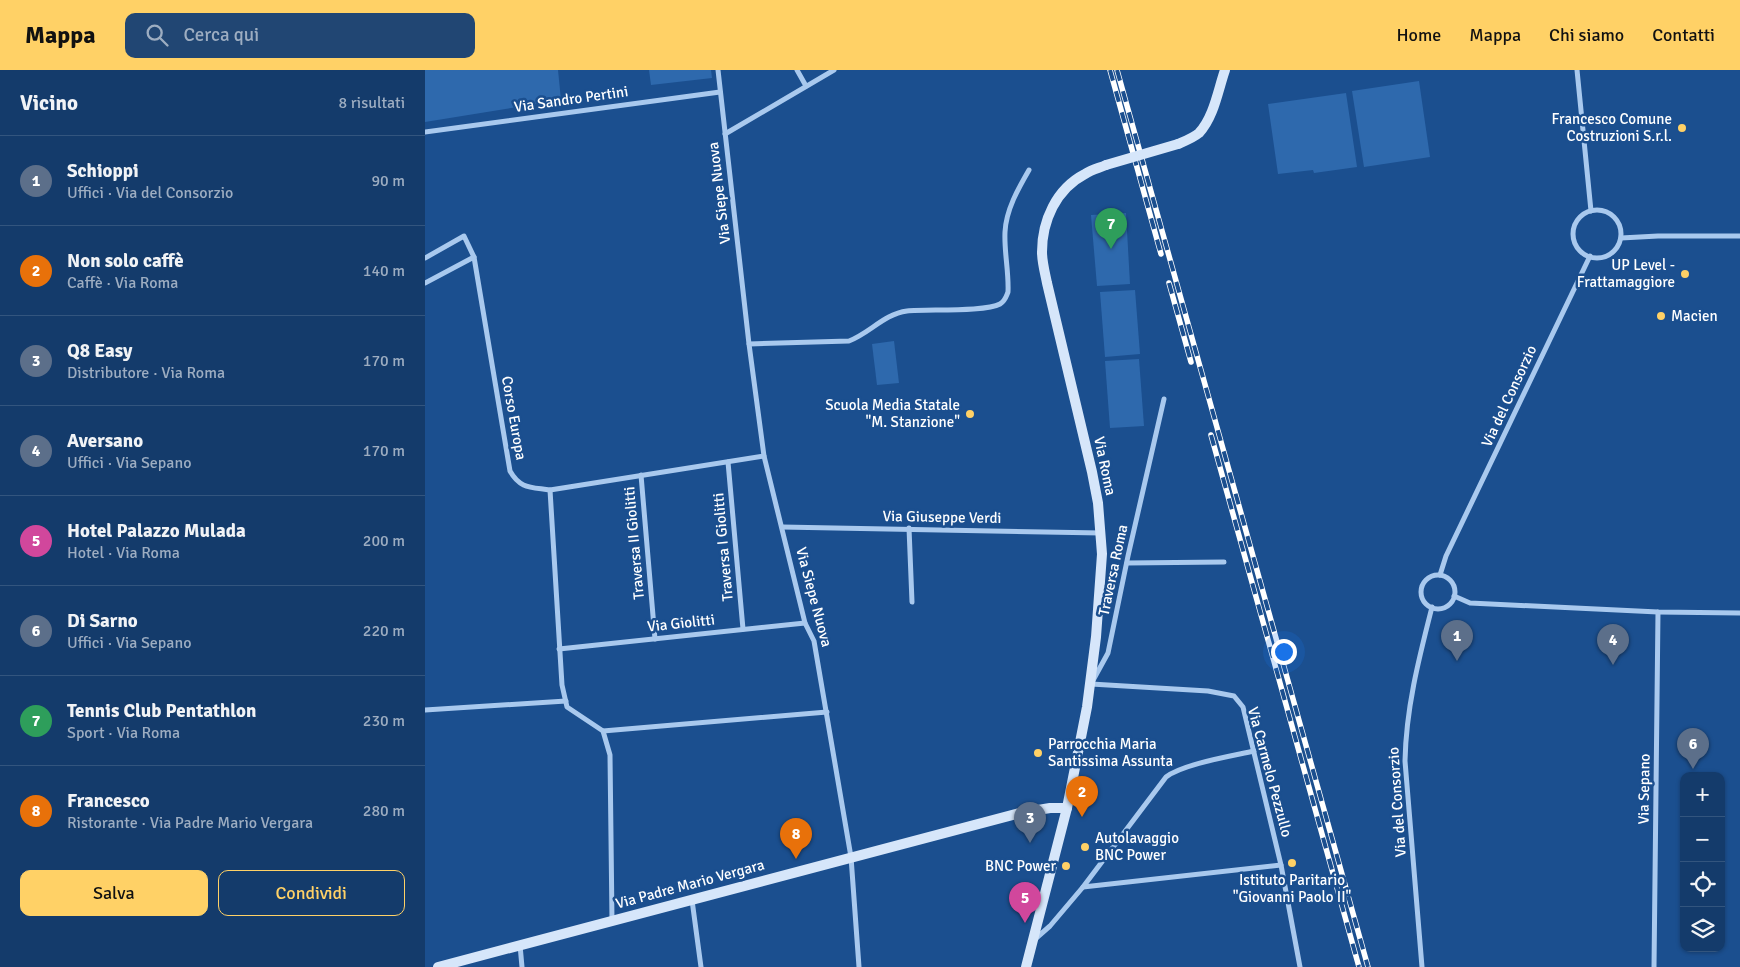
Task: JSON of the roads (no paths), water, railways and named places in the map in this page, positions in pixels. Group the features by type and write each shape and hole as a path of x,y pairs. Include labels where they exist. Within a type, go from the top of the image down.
{"street":[{"name":"Via Siepe Nuova","path":"718,70 749,344 764,456 805,622 814,641 851,857 859,967"},
{"path":"797,70 806,86"},
{"path":"725,134 834,70"},
{"name":"Via Roma","path":"1026,967 1067,808 1079,751 1091,684 1101,587 1101,533 1098,503 1047,283 1042,253 1044,230 1050,211 1061,192 1083,174 1106,165 1178,144 1199,133 1211,114 1225,70"},
{"path":"1577,70 1591,211"},
{"name":"Via Sandro Pertini","path":"425,132 720,92"},
{"path":"749,344 849,341 860,337 895,314 908,311 998,305 1005,300 1008,292 1005,233 1007,217 1019,186 1029,170"},
{"path":"1591,211 1607,212 1614,216 1618,223 1621,230 1621,238 1613,252 1606,256 1590,256 1578,247 1574,233 1575,225 1579,219 1591,211"},
{"name":"Corso Europa","path":"425,258 463,236 474,256 510,470 515,479 524,486 550,490 764,456"},
{"path":"1621,238 1740,236"},
{"path":"425,283 474,256"},
{"name":"Via del Consorzio","path":"1440,575 1451,548 1590,256"},
{"name":"Traversa Roma","path":"1091,684 1108,654 1164,399"},
{"name":"Traversa I Giolitti","path":"728,462 743,629"},
{"name":"Traversa II Giolitti","path":"641,475 655,638"},
{"path":"550,490 559,649 562,685 567,708 603,731 827,712"},
{"name":"Via Giuseppe Verdi","path":"782,527 1101,533"},
{"path":"909,528 912,602"},
{"path":"1127,563 1224,562"},
{"path":"1440,575 1450,580 1455,591 1454,596 1448,605 1443,608 1432,607 1423,600 1421,590 1425,580 1440,575"},
{"path":"1454,596 1470,603 1658,612 1740,613"},
{"name":"Via del Consorzio","path":"1422,967 1405,761 1405,734 1413,682 1432,607"},
{"name":"Via Sepano","path":"1654,967 1658,612"},
{"name":"Via Giolitti","path":"559,649 805,622"},
{"name":"Via Carmelo Pezzullo","path":"1091,684 1208,691 1234,696 1243,707 1281,865 1300,967"},
{"path":"425,710 565,700"},
{"path":"603,731 609,755 611,920"},
{"path":"1032,942 1050,926 1083,887 1165,777 1184,768 1254,751"},
{"name":"Via Padre Mario Vergara","path":"438,967 1020,813 1050,808 1067,808"},
{"path":"1083,887 1281,865"},
{"path":"692,900 701,967"},
{"path":"520,945 521,967"}],"railway":[{"path":"1110,70 1161,254"},
{"path":"1117,70 1368,967"},
{"path":"1169,283 1191,362"},
{"path":"1211,435 1359,967"}],"place":[{"name":"Francesco Comune Costruzioni S.r.l.","path":"1682,128"},
{"name":"Tennis Club Pentathlon","path":"1111,249"},
{"name":"UP Level - Frattamaggiore","path":"1685,274"},
{"name":"Macien","path":"1661,316"},
{"name":"Scuola Media Statale \"M. Stanzione\"","path":"970,414"},
{"name":"Schioppi","path":"1457,661"},
{"name":"Aversano","path":"1613,665"},
{"name":"Parrocchia Maria Santissima Assunta","path":"1038,753"},
{"name":"Di Sarno","path":"1693,769"},
{"name":"Non solo caffè","path":"1082,817"},
{"name":"Q8 Easy","path":"1030,843"},
{"name":"Autolavaggio BNC Power","path":"1085,847"},
{"name":"Francesco","path":"796,859"},
{"name":"Istituto Paritario \"Giovanni Paolo II\"","path":"1292,863"},
{"name":"BNC Power","path":"1066,866"},
{"name":"Hotel Palazzo Mulada","path":"1025,923"}]}
